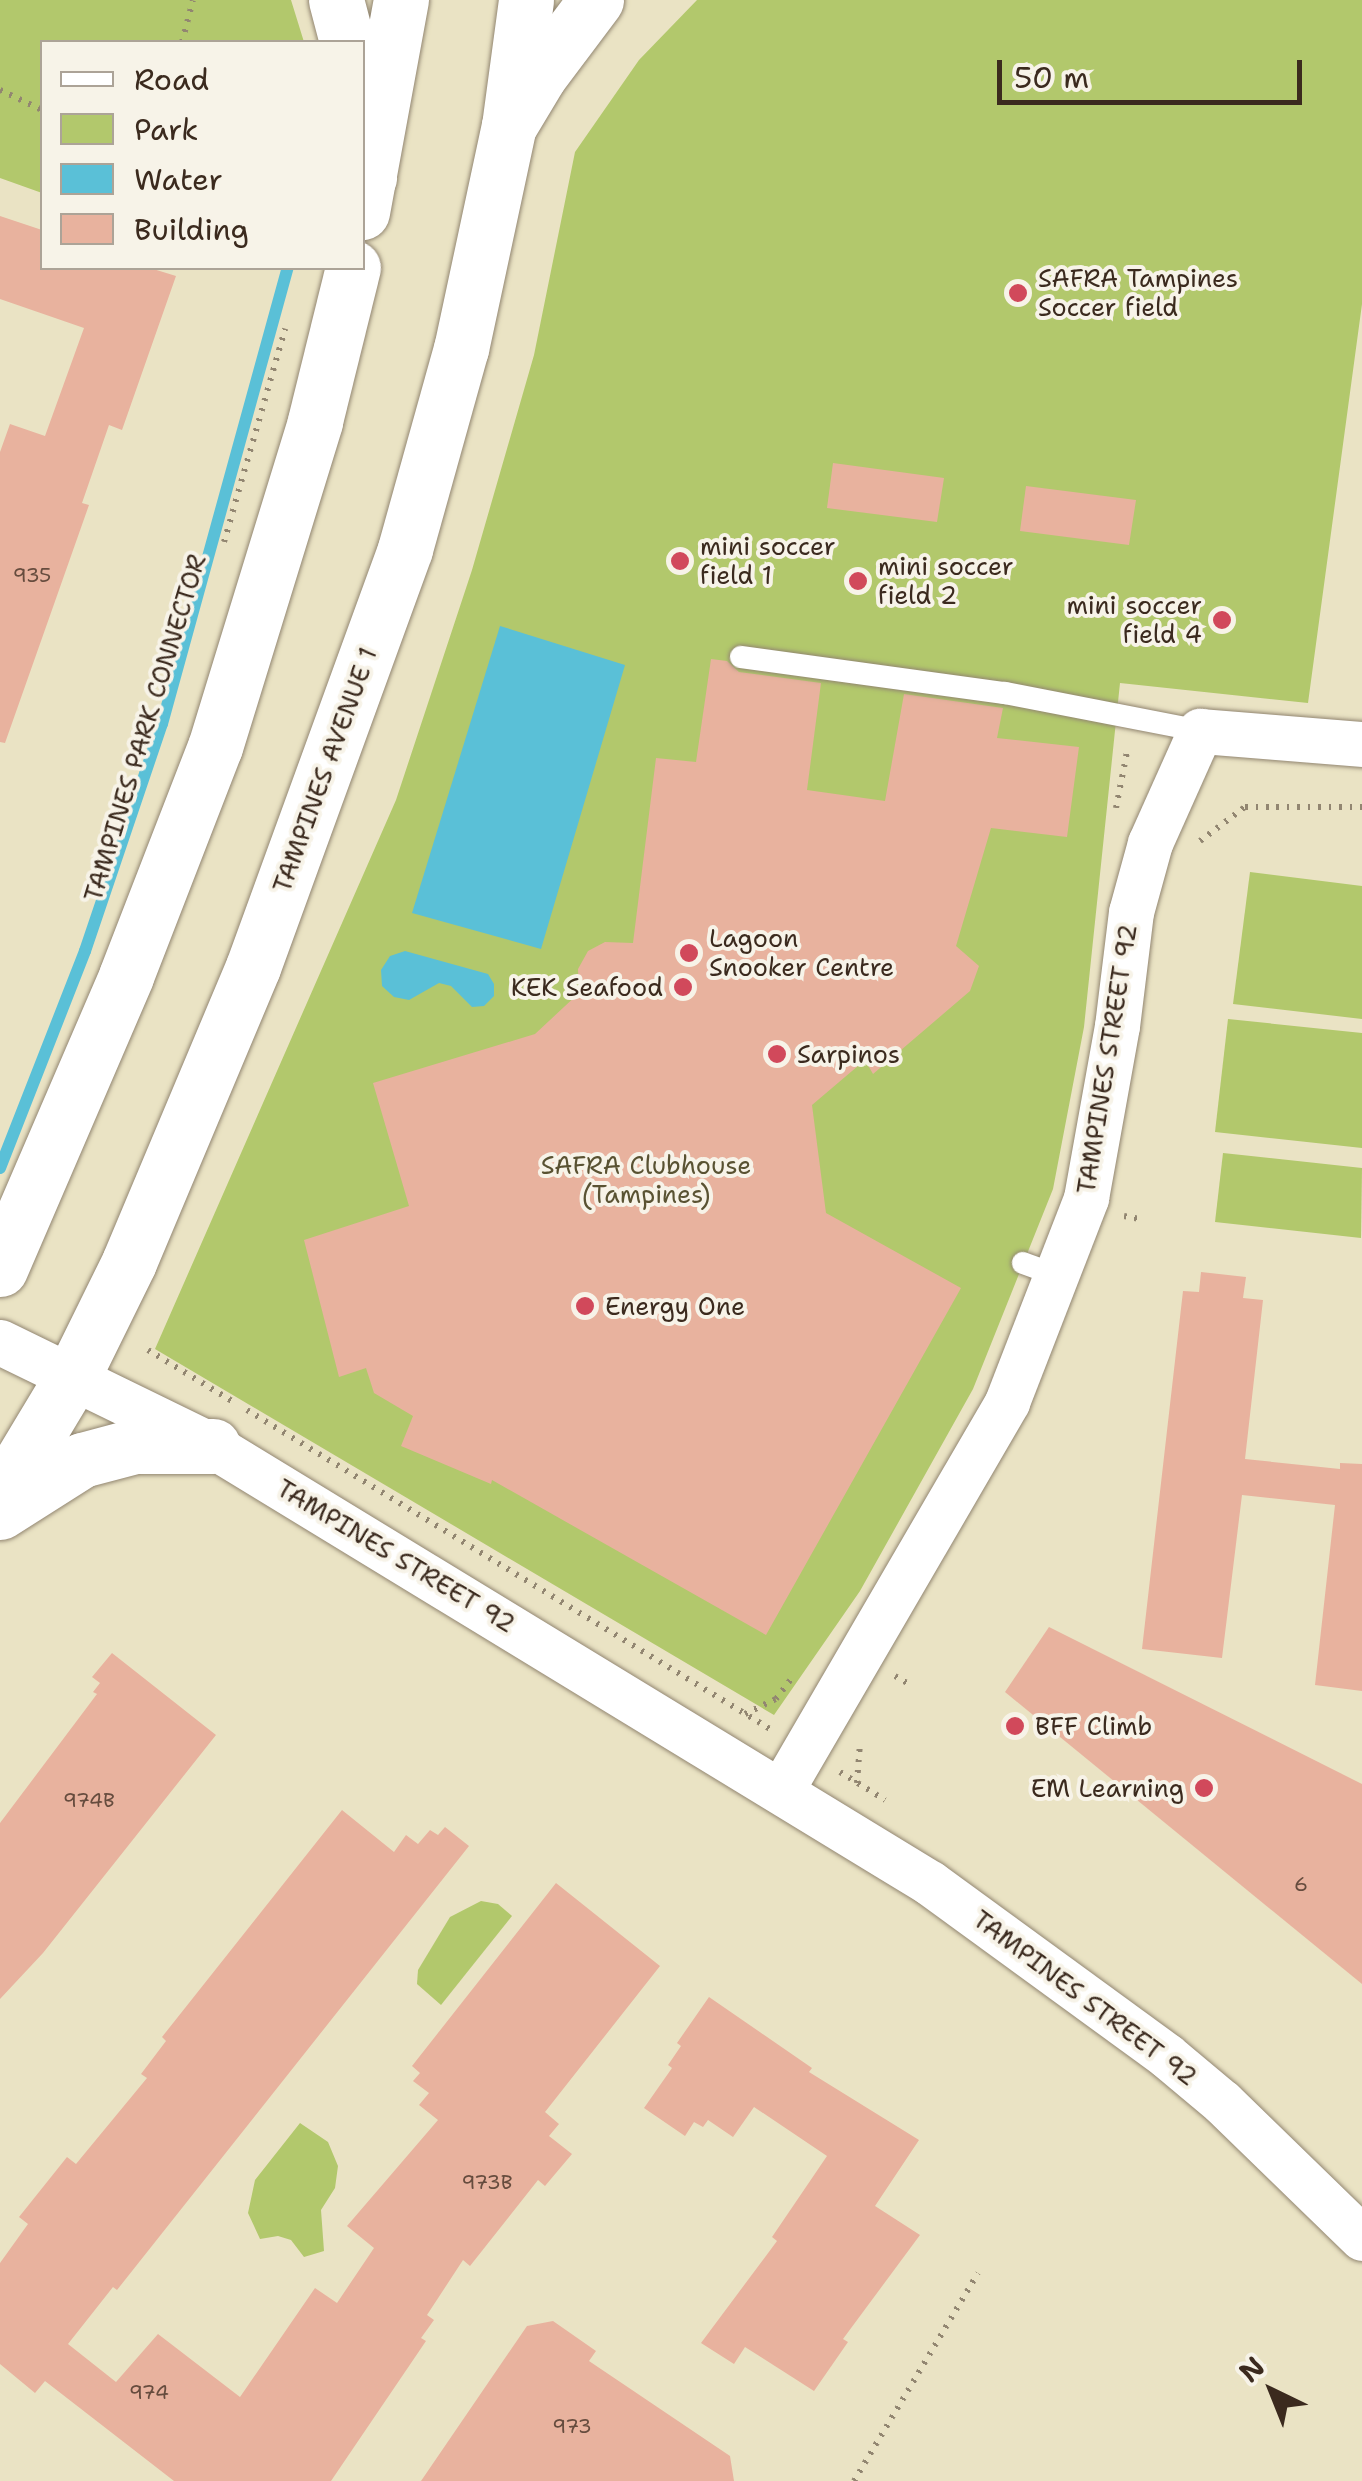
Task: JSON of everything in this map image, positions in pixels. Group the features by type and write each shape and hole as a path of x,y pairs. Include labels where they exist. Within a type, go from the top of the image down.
{"main road":[{"path":"336,0 346,40"},
{"path":"365,175 401,0"},
{"name":"TAMPINES AVENUE 1","path":"0,1497 74,1374 129,1262 254,967 405,549 461,350 509,126 526,0"},
{"path":"509,126 538,76 596,0"},
{"path":"0,1269 119,994 214,747 315,422 353,270"},
{"path":"0,1512 82,1460 135,1446 213,1446"}],"street":[{"name":"TAMPINES STREET 92","path":"782,1788 1007,1402 1040,1269 1086,1198 1118,1026 1131,912 1150,843 1200,730"},
{"path":"1200,730 1362,744"},
{"name":"TAMPINES STREET 92","path":"0,1342 74,1374 213,1446 782,1788 930,1883 1167,2056 1222,2102 1362,2238"}],"lane":[{"path":"741,657 1005,693 1200,730"}],"path":[{"path":"183,40 193,0"},
{"path":"0,90 40,109"},
{"name":"TAMPINES PARK CONNECTOR","path":"220,555 290,310"},
{"path":"148,1350 806,1749"},
{"path":"745,1714 776,1700 800,1664"},
{"path":"894,1676 912,1686"},
{"path":"854,2481 978,2274"}],"green space":[{"path":"0,0 291,0 303,40 40,40 40,192 0,178"},
{"name":"SAFRA Clubhouse (Tampines)","path":"697,0 1362,0 1362,304 1308,703 1120,683 1084,1027 1053,1189 973,1389 860,1591 774,1715 155,1349 396,800 472,570 534,355 575,152 639,60"},
{"path":"1250,872 1362,886 1362,1019 1233,1004"},
{"path":"1228,1019 1362,1033 1362,1148 1215,1132"},
{"path":"1223,1153 1362,1168 1361,1238 1215,1222"},
{"path":"481,1901 498,1904 512,1916 441,2005 417,1984 418,1970 450,1917"},
{"path":"300,2123 328,2142 338,2166 335,2188 321,2210 324,2251 304,2257 291,2240 278,2236 260,2239 248,2213 255,2180"}],"water":[{"path":"500,626 625,665 541,949 412,913"},
{"path":"405,951 488,974 494,984 494,996 484,1006 472,1007 451,986 439,983 409,1000 394,997 382,986 381,970 390,956"}],"building":[{"path":"0,216 40,229 40,270 156,270 176,276 122,430 109,425 82,503 89,505 5,743 0,742 0,452 10,424 45,436 84,328 0,299"},
{"path":"833,463 944,478 937,522 827,508"},
{"path":"1026,486 1136,500 1129,545 1020,531"},
{"path":"711,659 727,661 739,672 821,683 807,790 885,801 904,694 1003,708 997,738 1079,747 1067,837 991,828 956,946 979,966 970,991 873,1074 865,1060 812,1105 826,1213 961,1288 766,1635 492,1480 491,1484 401,1446 413,1416 374,1393 366,1368 339,1377 304,1240 409,1206 373,1083 535,1034 579,993 578,969 588,951 605,942 633,943 656,758 696,762"},
{"path":"1201,1272 1246,1277 1243,1298 1263,1300 1245,1459 1340,1469 1340,1463 1362,1464 1362,1691 1315,1685 1335,1505 1242,1495 1222,1658 1142,1649 1183,1291 1199,1292"},
{"path":"1049,1627 1362,1784 1362,1984 1005,1692"},
{"path":"112,1653 216,1735 43,1953 0,1999 0,1823 97,1694 93,1692 100,1683 92,1677"},
{"path":"342,1810 394,1852 406,1835 418,1844 430,1830 438,1835 445,1827 469,1846 117,2290 113,2287 68,2344 116,2382 158,2334 240,2397 315,2288 337,2303 374,2248 347,2226 438,2120 419,2105 429,2093 413,2081 420,2073 412,2066 556,1883 660,1966 545,2112 559,2124 549,2136 572,2154 545,2186 538,2180 470,2266 463,2260 427,2315 434,2320 421,2338 426,2341 331,2481 174,2481 45,2381 35,2393 0,2364 0,2263 28,2224 19,2217 67,2157 76,2164 147,2078 141,2074 166,2041 162,2037"},
{"path":"709,1997 812,2068 809,2072 919,2140 875,2206 920,2235 843,2339 848,2342 814,2391 745,2347 734,2364 701,2343 777,2241 772,2237 827,2156 754,2107 733,2137 708,2120 703,2127 694,2122 685,2136 644,2108 672,2068 668,2065 681,2046 677,2043"},
{"path":"553,2321 596,2351 589,2361 730,2456 734,2481 421,2481 527,2326"}],"waterway":[{"path":"0,1168 85,951 162,724 287,270"}],"place":[{"name":"SAFRA Tampines Soccer field","path":"1018,293"},
{"name":"mini soccer field 1","path":"680,561"},
{"name":"mini soccer field 2","path":"858,581"},
{"name":"mini soccer field 4","path":"1222,620"},
{"name":"Lagoon Snooker Centre","path":"689,953"},
{"name":"KEK Seafood","path":"683,987"},
{"name":"Sarpinos","path":"777,1054"},
{"name":"Energy One","path":"585,1306"},
{"name":"BFF Climb","path":"1015,1726"},
{"name":"EM Learning","path":"1204,1788"}]}
